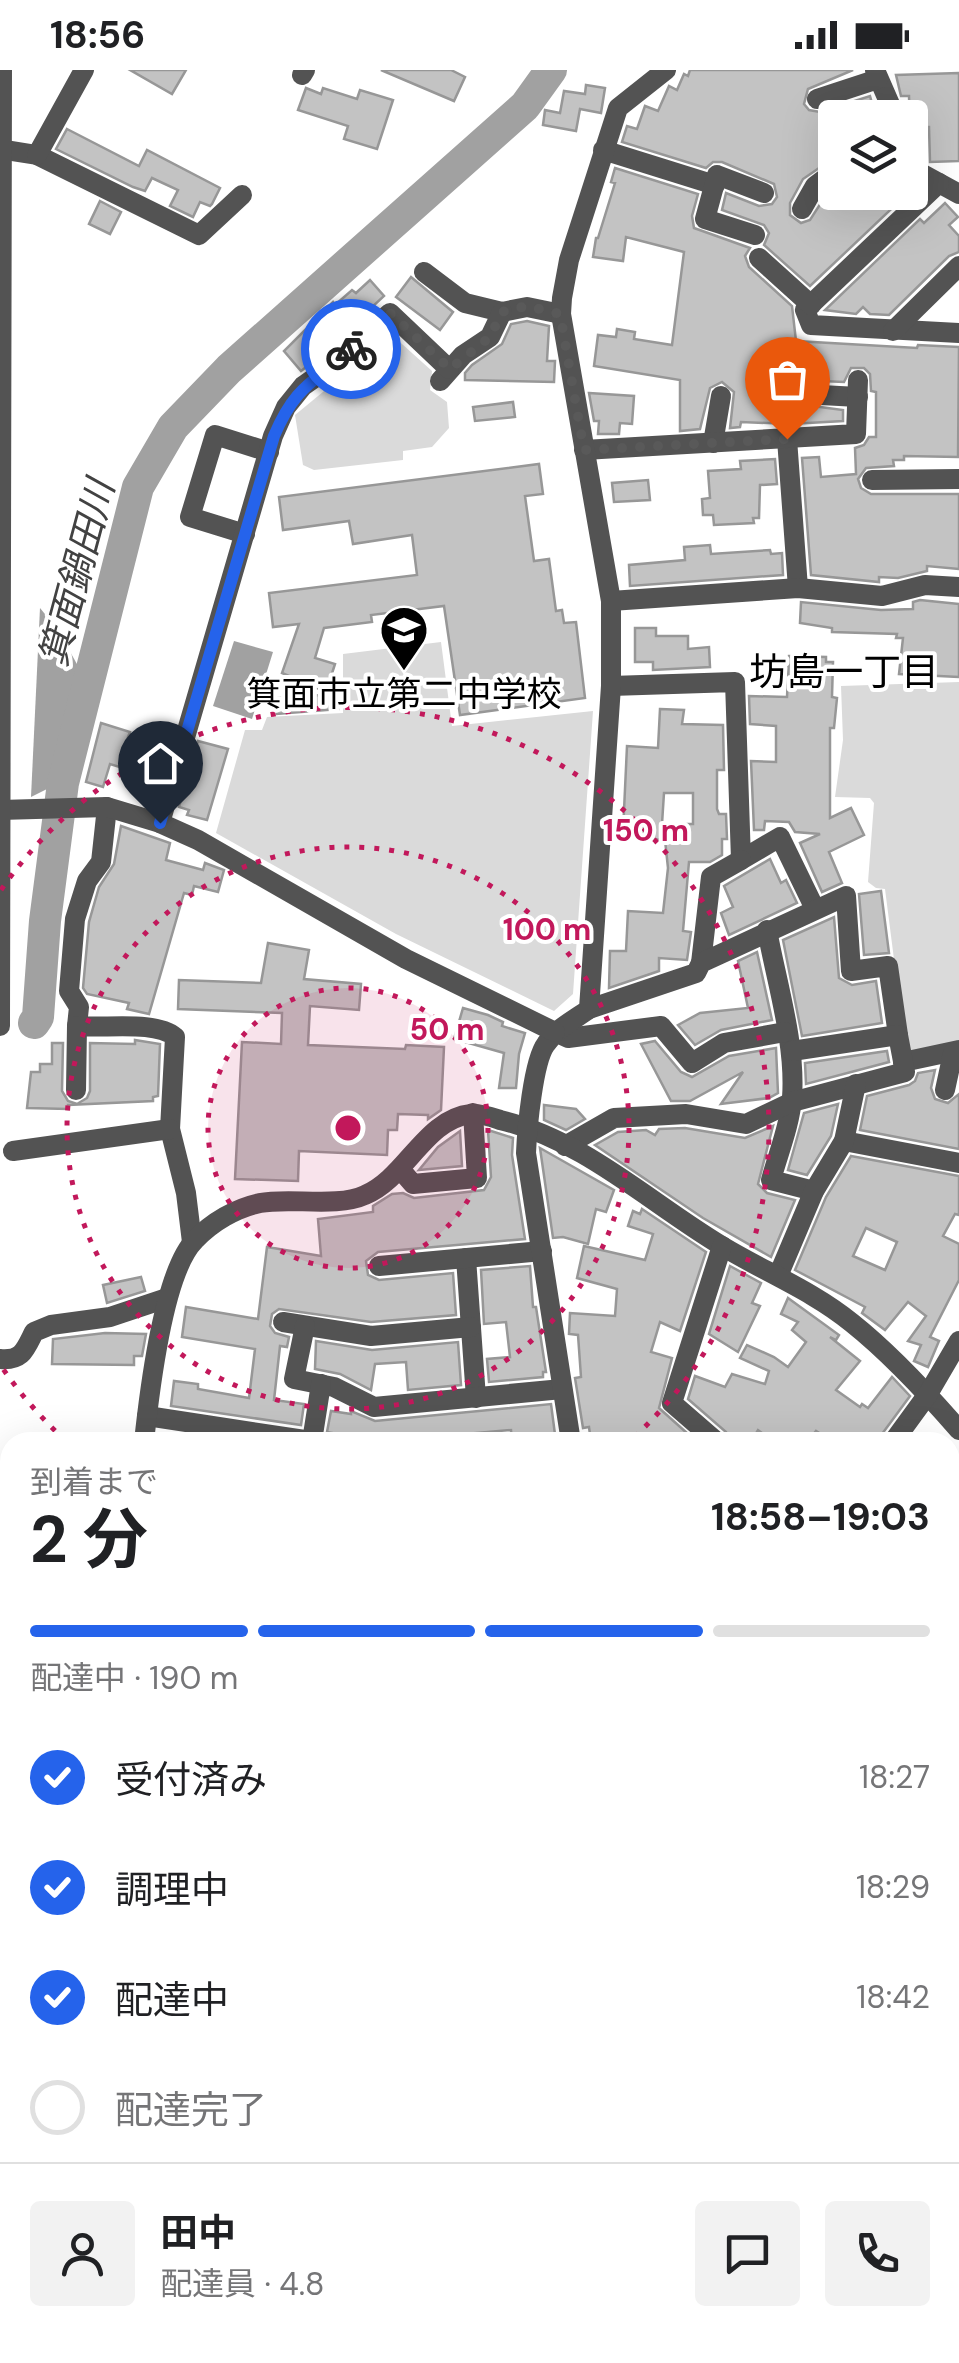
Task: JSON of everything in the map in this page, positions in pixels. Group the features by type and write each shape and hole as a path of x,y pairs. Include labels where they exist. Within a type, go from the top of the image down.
{"street":[{"path":"0,1036 2,70"},
{"path":"37,155 84,70"},
{"path":"590,1009 611,686 611,601 560,314 568,260 618,108 666,70"},
{"path":"817,98 877,75 888,100"},
{"path":"2,150 37,155 199,236 242,195"},
{"path":"603,150 714,185"},
{"path":"755,235 705,219 717,176 764,193"},
{"path":"802,209 806,181 818,177"},
{"path":"928,177 959,194"},
{"path":"938,183 805,310 811,325 959,333"},
{"path":"758,258 811,304"},
{"path":"893,331 959,266"},
{"path":"424,272 465,304 502,312 527,306 560,314"},
{"path":"160,823 269,452 286,407 303,386 390,313 445,375 490,337 502,312"},
{"path":"584,450 856,434 858,389 822,395"},
{"path":"714,443 721,396"},
{"path":"245,534 190,517 215,436 269,452"},
{"path":"787,439 798,588"},
{"path":"872,480 959,479"},
{"path":"611,601 798,588 882,596 925,585 959,587"},
{"path":"611,686 735,682 741,860"},
{"path":"1,810 107,807 160,823 198,840 406,959 568,1038 661,1026 692,1063 724,1042 898,1036"},
{"path":"76,1090 79,1007 69,991 75,919 88,881 101,862 107,807"},
{"path":"569,1432 526,1154 527,1126 542,1049 555,1032 590,1009 696,973 701,963 711,878 780,837 816,909"},
{"path":"564,1146 614,1118 686,1114 746,1124 792,1102 904,1072 888,966 852,970 846,896 701,963"},
{"path":"767,930 789,1041 792,1102 771,1180 814,1191"},
{"path":"76,1026 154,1028 167,1030 175,1037 170,1129 186,1193 192,1242"},
{"path":"903,1062 956,1052 946,1090"},
{"path":"778,1276 814,1191 844,1141 856,1084"},
{"path":"400,1169 413,1184 476,1178 473,1113"},
{"path":"145,1432 166,1298 192,1242 228,1214 262,1202 314,1202 364,1196 400,1169 446,1120 473,1113 527,1126 564,1146 851,1322 928,1394 959,1430"},
{"path":"13,1151 170,1129"},
{"path":"844,1141 959,1163"},
{"path":"705,1432 672,1403 722,1246"},
{"path":"379,1266 542,1251"},
{"path":"466,1258 476,1398"},
{"path":"0,1359 14,1360 24,1354 34,1332 51,1325 110,1317 166,1298"},
{"path":"284,1322 371,1336 471,1327"},
{"path":"305,1326 294,1379 334,1387 374,1407 562,1389"},
{"path":"900,1432 959,1341"},
{"path":"316,1432 321,1384"},
{"path":"147,1416 250,1432"}],"shaded area":[{"path":"392,335 432,371 430,390 447,402 449,428 432,447 403,451 403,460 314,470 303,465 295,415"},
{"path":"40,608 78,666 47,789 31,797"},
{"path":"234,641 273,652 252,719 213,706"},
{"path":"441,642 452,726 593,711 573,994 554,1011 396,934 216,833 245,730 262,730 267,717 343,713 343,654"},
{"path":"959,682 959,1045 916,1056 905,1045 885,889 868,882 874,803 870,798 835,797 843,740 841,686"}],"building":[{"path":"130,70 186,70 172,94"},
{"path":"381,70 451,70 465,77 454,101"},
{"path":"690,70 853,70 808,89 804,104 818,112 818,169 803,179 790,203 790,215 801,223 810,220 818,208 890,210 810,286 764,245 769,233 764,225 722,210 726,193 759,206 772,204 777,197 774,184 722,162 713,162 706,168 622,142 627,126 637,129 645,106 658,111 669,86 677,90 684,74 688,76"},
{"path":"959,73 959,161 930,162 928,100 901,96 896,75"},
{"path":"586,85 605,88 601,113 580,109 576,131 543,125 545,110 560,113 564,91 585,94"},
{"path":"306,88 321,94 323,88 357,99 360,90 393,100 377,149 344,139 348,126 298,110"},
{"path":"67,129 139,166 147,150 220,188 210,206 200,202 193,217 170,206 178,190 152,178 145,191 133,187 56,149"},
{"path":"615,168 698,194 692,216 694,228 750,248 745,256 749,267 792,306 796,341 959,347 958,457 904,456 904,460 893,460 894,466 866,468 858,479 861,488 871,494 959,494 959,569 927,566 927,571 898,578 879,577 879,582 811,575 802,458 819,457 821,477 856,474 855,448 864,445 869,437 876,437 876,392 871,391 870,374 864,368 851,368 844,382 821,381 809,388 807,395 813,406 843,410 843,421 741,422 740,427 730,428 734,392 722,382 710,388 700,429 680,431 680,380 594,366 598,335 616,337 617,329 635,332 634,339 672,345 684,252 626,237 623,261 593,257 615,183 611,182","holes":["766,353 802,356 799,396 753,393"]},
{"path":"100,201 121,212 110,234 89,224"},
{"path":"945,203 958,217 949,225 959,236 959,252 949,256 889,315 870,314 863,307 856,314 825,310 920,219 924,223"},
{"path":"411,277 453,312 440,330 396,297"},
{"path":"370,280 384,296 339,330 342,332 301,371 284,351 333,302 335,305 352,290 356,293"},
{"path":"527,321 549,326 547,361 555,361 554,382 465,380 472,365 502,344 511,324"},
{"path":"589,393 634,396 632,424 620,423 619,434 598,434 599,421 594,421"},
{"path":"513,402 515,417 475,421 473,407"},
{"path":"775,459 777,484 760,485 759,518 753,518 754,523 714,525 713,515 703,515 702,499 710,498 708,471 741,469 740,461"},
{"path":"539,464 543,494 525,496 534,561 549,559 556,611 562,610 564,623 576,622 585,698 460,715 444,606 371,615 372,622 324,628 315,658 335,664 326,692 282,673 299,624 273,627 269,593 417,575 412,535 353,544 349,521 283,530 279,497"},
{"path":"648,480 650,500 614,502 612,483"},
{"path":"710,545 711,554 770,550 771,554 782,553 783,575 630,586 629,565 685,560 684,547"},
{"path":"801,602 881,610 913,609 913,602 959,604 959,677 899,674 903,638 896,638 897,634 832,632 832,628 800,623"},
{"path":"635,628 656,628 656,636 688,636 688,649 709,647 710,667 653,670 653,662 635,662"},
{"path":"789,656 826,657 826,662 833,662 832,697 837,698 834,728 830,728 830,818 851,808 864,835 829,852 842,883 822,892 800,843 820,834 795,832 789,822 765,821 764,830 754,830 751,761 776,762 776,726 750,724 749,696 787,697"},
{"path":"337,694 338,709 277,714 277,698"},
{"path":"660,709 684,710 682,724 723,725 724,770 717,770 717,809 719,814 726,814 727,839 722,839 722,855 710,862 689,862 683,931 691,932 687,960 659,958 659,971 609,988 610,951 626,951 628,911 663,913 668,868 665,840 630,838 631,832 623,832 627,746 658,748","holes":["664,793 693,793 693,824 662,824"]},
{"path":"101,723 130,732 128,737 167,749 159,779 110,764 103,787 86,782"},
{"path":"198,741 228,749 207,820 187,815 189,810 179,807"},
{"path":"121,826 170,843 166,860 203,870 205,863 224,870 218,892 194,886 192,895 184,893 149,1014 127,1009 129,1003 87,994 83,988 89,922 99,887 114,864"},
{"path":"770,859 781,883 786,880 797,903 729,935 721,913 733,907 724,886"},
{"path":"881,891 889,953 864,955 859,894"},
{"path":"834,917 839,978 852,985 876,981 882,1023 802,1036 783,940"},
{"path":"268,943 309,950 304,979 361,984 359,1010 310,1006 308,1045 444,1047 441,1110 428,1119 428,1115 398,1114 397,1130 388,1130 387,1155 299,1151 298,1181 235,1179 242,1042 281,1044 282,1013 178,1009 179,980 261,983"},
{"path":"757,952 772,1020 721,1030 695,1045 678,1025 700,1013 748,1008 738,961"},
{"path":"463,1008 525,1033 516,1088 499,1088 504,1053 454,1039"},
{"path":"135,1040 160,1044 158,1096 153,1101 68,1105 68,1109 27,1108 31,1072 40,1072 40,1064 52,1064 52,1043 63,1043 62,1091 68,1101 77,1104 90,1091 90,1043 135,1044"},
{"path":"655,1041 681,1072 692,1077 729,1056 776,1048 778,1093 769,1098 721,1104 743,1072 690,1101 671,1101 641,1044"},
{"path":"887,1051 889,1062 806,1084 805,1063"},
{"path":"935,1070 931,1088 935,1099 948,1103 959,1094 959,1149 860,1130 867,1096 909,1085 918,1073"},
{"path":"838,1104 831,1136 807,1175 788,1170 804,1113"},
{"path":"544,1105 576,1109 585,1119 566,1130 544,1120"},
{"path":"773,1126 758,1184 767,1193 795,1200 771,1257 703,1218 595,1145 618,1132 646,1130 655,1135 659,1129 685,1128 745,1138"},
{"path":"488,1130 513,1138 525,1239 378,1252 366,1261 368,1275 379,1280 453,1273 456,1315 371,1322 279,1309 272,1314 270,1326 275,1333 289,1337 287,1347 280,1346 274,1400 304,1404 301,1425 171,1406 174,1381 249,1398 255,1349 182,1337 186,1307 258,1319 267,1247 321,1256 318,1219 373,1212 373,1206 392,1194 414,1198 484,1190 491,1177"},
{"path":"460,1131 462,1166 419,1170 438,1147"},
{"path":"540,1148 614,1190 606,1212 596,1209 588,1244 553,1238"},
{"path":"851,1156 959,1176 959,1215 955,1214 943,1236 959,1244 959,1280 930,1337 939,1341 928,1367 914,1361 921,1345 908,1341 926,1316 908,1302 885,1330 862,1313 865,1307 795,1270 826,1197","holes":["866,1228 897,1242 885,1270 853,1256"]},
{"path":"642,1209 706,1252 680,1331 660,1322 651,1352 672,1358 659,1408 686,1432 590,1432 589,1427 583,1428 575,1378 581,1377 578,1335 569,1334 570,1313 615,1316 617,1289 577,1278 584,1246 645,1260 653,1234 628,1226 633,1211 640,1214"},
{"path":"530,1266 533,1307 546,1372 543,1377 489,1382 487,1359 510,1357 506,1322 484,1324 481,1270"},
{"path":"730,1266 761,1283 752,1303 760,1306 738,1352 709,1334"},
{"path":"141,1277 145,1291 107,1303 103,1285"},
{"path":"788,1298 839,1335 836,1340 830,1337 860,1361 836,1390 860,1407 862,1404 868,1408 892,1377 910,1396 883,1432 726,1432 688,1399 695,1376 725,1387 732,1374 765,1384 769,1371 740,1358 747,1345 788,1367 806,1342 792,1330 798,1322 781,1314"},
{"path":"105,1333 146,1334 142,1356 134,1356 134,1365 52,1364 53,1339"},
{"path":"316,1341 372,1350 458,1342 461,1385 408,1390 406,1362 375,1364 371,1390 340,1374 315,1369"},
{"path":"551,1404 555,1432 327,1432 331,1411 351,1411 375,1421"}],"waterway":[{"name":"箕面鍋田川","path":"34,1023 38,1017 45,921 63,783 138,487 173,427 229,369 525,106 551,70"}],"way so far":[{"path":"351,349 390,313 450,369 490,337 502,312 527,306 560,314 584,450 787,439"}],"place":[{"name":"箕面市立第二中学校","path":"404,672"}],"district":[{"name":"坊島一丁目","path":"844,672"}],"route":[{"path":"160,823 274,436 286,407 303,386 351,349"}]}
